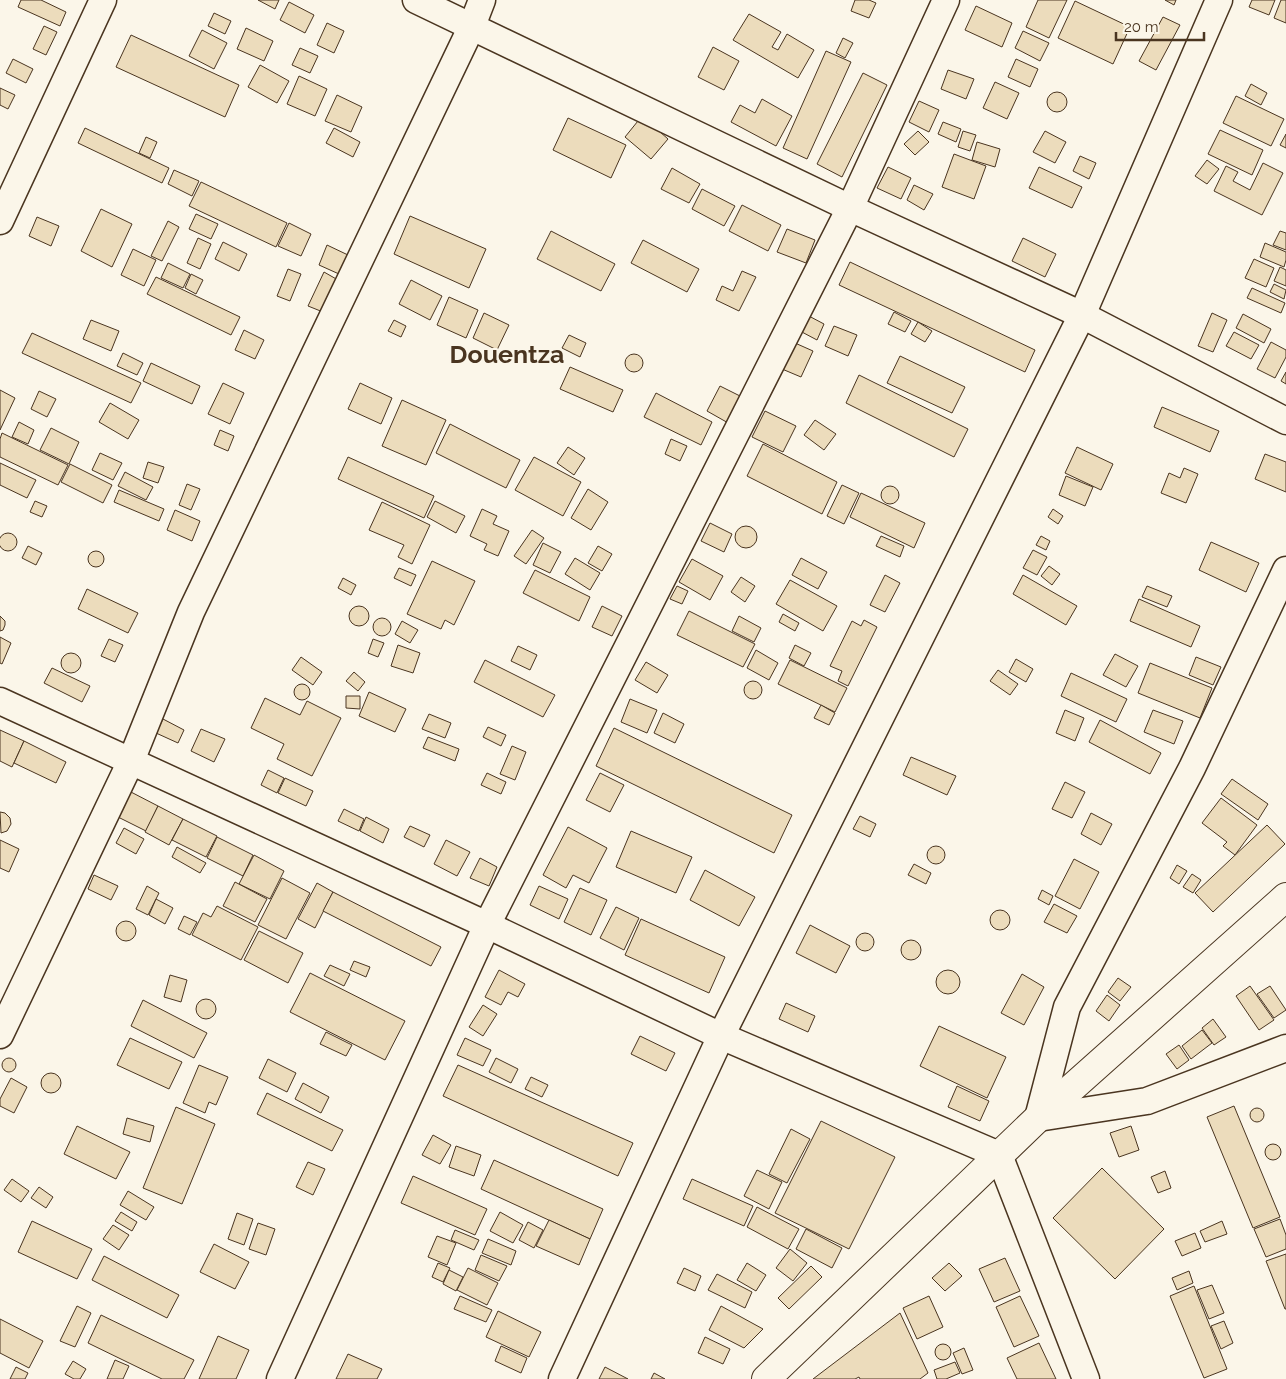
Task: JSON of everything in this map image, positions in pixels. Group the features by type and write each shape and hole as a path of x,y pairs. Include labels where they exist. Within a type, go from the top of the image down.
{"main road":[{"path":"766,1379 1038,1118 1286,897"}],"street":[{"path":"0,221 103,0"},
{"path":"416,0 850,208 1082,316 1286,421"},
{"path":"0,1036 131,761 191,612 472,26 482,0"},
{"path":"280,1379 486,926 850,208 946,0"},
{"path":"562,1379 720,1036 1082,316 1219,0"},
{"path":"1286,570 1192,768 1067,1007 1038,1118 1147,1101 1286,1048"},
{"path":"0,701 720,1036 999,1155 1086,1379"}],"building":[{"path":"21,0 41,0 66,12 60,26 18,7"},
{"path":"258,0 279,0 275,9"},
{"path":"855,0 869,0 876,3 869,18 851,11"},
{"path":"1038,0 1067,0 1049,38 1026,27"},
{"path":"1165,0 1176,0 1174,5"},
{"path":"1252,0 1275,0 1269,15 1249,7"},
{"path":"1281,0 1286,0 1286,23 1274,18"},
{"path":"1075,1 1130,27 1113,64 1058,38"},
{"path":"289,2 314,15 305,33 280,20"},
{"path":"976,6 1012,23 1002,47 965,30"},
{"path":"214,13 231,21 225,34 208,26"},
{"path":"749,14 781,32 772,47 778,50 787,34 814,50 798,78 733,40"},
{"path":"1163,17 1180,25 1156,70 1139,61"},
{"path":"327,23 344,31 334,53 317,45"},
{"path":"44,26 57,32 46,55 33,49"},
{"path":"246,28 273,41 264,61 237,49"},
{"path":"202,30 227,43 214,69 189,56"},
{"path":"1023,31 1049,43 1040,61 1015,48"},
{"path":"131,35 239,85 225,117 116,67"},
{"path":"843,38 853,43 845,58 836,53"},
{"path":"713,47 739,61 724,90 698,77"},
{"path":"300,48 318,56 310,73 292,65"},
{"path":"826,51 851,62 807,159 783,148"},
{"path":"13,59 33,69 26,83 6,73"},
{"path":"1016,59 1038,69 1030,87 1008,77"},
{"path":"260,65 289,81 277,103 248,87"},
{"path":"948,70 974,79 966,99 941,89"},
{"path":"863,73 887,85 842,177 817,164"},
{"path":"299,76 327,89 315,116 287,104"},
{"path":"995,82 1019,93 1007,119 983,108"},
{"path":"1251,84 1267,93 1261,105 1245,96"},
{"path":"0,88 15,95 8,109 0,105"},
{"path":"1057,92 1064,95 1067,102 1064,109 1057,112 1050,109 1047,102 1050,95"},
{"path":"337,95 362,107 351,132 325,121"},
{"path":"1236,96 1284,119 1271,146 1223,123"},
{"path":"762,99 792,116 776,146 731,122 740,105 755,113"},
{"path":"919,101 939,110 929,132 909,122"},
{"path":"642,116 668,139 651,159 625,137"},
{"path":"568,118 626,145 611,178 553,150"},
{"path":"943,122 961,129 956,142 938,134"},
{"path":"85,128 169,168 162,183 78,143"},
{"path":"334,128 360,142 353,157 326,143"},
{"path":"1220,130 1263,150 1252,175 1208,154"},
{"path":"918,131 929,142 915,155 904,144"},
{"path":"963,131 976,135 970,151 958,147"},
{"path":"1045,131 1066,142 1055,163 1033,152"},
{"path":"1286,134 1286,148 1280,145"},
{"path":"146,137 157,142 150,158 139,153"},
{"path":"977,142 1000,149 995,167 972,160"},
{"path":"954,154 986,166 974,199 942,187"},
{"path":"1080,156 1096,163 1089,179 1073,171"},
{"path":"1207,160 1219,169 1207,184 1195,176"},
{"path":"1263,163 1283,173 1262,215 1214,191 1226,166 1238,172 1233,181 1250,190"},
{"path":"888,167 911,178 901,199 877,188"},
{"path":"1039,167 1082,187 1072,208 1029,188"},
{"path":"672,168 700,184 689,203 661,189"},
{"path":"174,170 199,181 192,196 168,184"},
{"path":"201,182 287,223 276,247 189,206"},
{"path":"914,185 933,194 924,210 907,200"},
{"path":"702,189 735,206 724,226 692,209"},
{"path":"742,205 781,225 768,251 729,231"},
{"path":"101,209 132,224 112,267 81,251"},
{"path":"196,214 218,224 211,239 189,229"},
{"path":"410,216 486,249 469,288 394,254"},
{"path":"37,217 59,226 51,246 29,236"},
{"path":"168,221 179,227 162,261 151,256"},
{"path":"289,223 311,234 301,256 278,246"},
{"path":"787,229 815,240 806,263 777,252"},
{"path":"551,231 615,264 601,291 537,259"},
{"path":"1280,231 1286,233 1286,250 1273,245"},
{"path":"198,238 211,244 200,269 187,263"},
{"path":"1023,238 1056,254 1045,277 1012,261"},
{"path":"643,240 699,269 687,292 631,263"},
{"path":"223,242 247,254 239,271 215,259"},
{"path":"1265,243 1286,252 1284,267 1260,257"},
{"path":"327,245 348,255 339,274 319,265"},
{"path":"133,249 156,260 144,286 121,275"},
{"path":"1254,259 1274,268 1266,287 1245,278"},
{"path":"850,262 1035,350 1025,372 839,285"},
{"path":"168,263 190,274 183,288 161,278"},
{"path":"1280,267 1286,270 1286,286 1274,281"},
{"path":"288,269 301,274 290,301 277,296"},
{"path":"742,271 756,277 739,311 716,300 722,286 733,291"},
{"path":"324,272 338,280 323,312 308,306"},
{"path":"191,274 203,280 196,294 185,288"},
{"path":"156,277 240,317 231,335 147,294"},
{"path":"411,280 442,296 430,320 399,304"},
{"path":"1274,284 1286,290 1284,299 1270,292"},
{"path":"1252,288 1285,303 1281,313 1247,298"},
{"path":"449,297 478,310 466,338 437,325"},
{"path":"894,312 911,321 905,332 888,324"},
{"path":"484,313 509,325 497,350 473,338"},
{"path":"1212,313 1227,320 1213,352 1198,346"},
{"path":"1243,314 1271,329 1264,343 1236,328"},
{"path":"807,315 824,324 817,340 800,331"},
{"path":"91,320 119,331 111,351 83,339"},
{"path":"394,320 406,326 401,337 388,331"},
{"path":"918,322 932,331 925,342 911,334"},
{"path":"834,326 857,335 848,356 825,346"},
{"path":"244,330 264,340 255,359 235,350"},
{"path":"1234,332 1259,345 1251,359 1226,346"},
{"path":"32,333 141,383 131,403 22,353"},
{"path":"569,335 586,343 580,357 562,348"},
{"path":"1271,342 1286,350 1286,357 1275,378 1257,369"},
{"path":"795,343 813,351 801,377 782,369"},
{"path":"123,353 143,363 137,375 117,366"},
{"path":"630,354 638,354 643,359 641,370 630,372 625,367 625,359"},
{"path":"900,356 965,387 952,413 887,383"},
{"path":"151,363 200,386 192,404 143,381"},
{"path":"570,367 623,390 613,412 560,389"},
{"path":"1286,372 1286,384 1281,381"},
{"path":"859,375 968,429 954,457 846,403"},
{"path":"223,383 244,393 230,424 208,414"},
{"path":"360,383 392,398 381,424 348,409"},
{"path":"720,386 744,398 730,424 707,411"},
{"path":"0,390 15,398 0,430"},
{"path":"39,391 56,399 47,417 31,409"},
{"path":"656,393 712,422 701,445 644,417"},
{"path":"402,400 446,420 426,465 382,446"},
{"path":"110,403 139,420 128,439 99,422"},
{"path":"1162,407 1219,431 1210,452 1154,427"},
{"path":"765,411 796,426 783,452 752,437"},
{"path":"815,420 836,434 824,450 804,435"},
{"path":"19,422 34,430 28,444 12,437"},
{"path":"450,424 520,460 506,488 436,453"},
{"path":"51,428 79,442 69,464 40,450"},
{"path":"220,430 234,436 228,451 214,445"},
{"path":"2,433 68,465 58,485 0,457"},
{"path":"671,439 687,446 680,461 665,454"},
{"path":"763,444 837,482 822,514 747,476"},
{"path":"568,447 585,458 574,475 557,463"},
{"path":"1077,447 1113,464 1101,490 1065,473"},
{"path":"100,453 122,463 113,480 92,470"},
{"path":"1265,454 1286,462 1286,492 1255,479"},
{"path":"348,457 434,496 424,518 338,479"},
{"path":"534,457 581,482 563,516 515,490"},
{"path":"148,462 164,467 158,483 143,478"},
{"path":"0,463 36,480 27,498 0,485"},
{"path":"70,464 112,485 103,503 61,482"},
{"path":"1184,468 1198,474 1186,503 1161,493 1169,473 1180,478"},
{"path":"125,472 153,487 146,500 118,486"},
{"path":"1066,476 1093,487 1085,506 1059,495"},
{"path":"187,484 200,489 191,510 179,505"},
{"path":"842,485 859,493 844,524 827,516"},
{"path":"886,486 894,486 899,491 897,502 886,504 881,499 881,491"},
{"path":"588,489 608,502 591,530 571,518"},
{"path":"119,490 164,509 159,521 114,502"},
{"path":"861,493 925,523 914,548 850,517"},
{"path":"35,501 47,506 42,517 30,512"},
{"path":"435,501 465,516 456,533 427,517"},
{"path":"382,502 430,525 412,564 398,557 404,545 369,530"},
{"path":"482,509 497,516 493,524 509,531 498,556 484,550 487,544 470,536"},
{"path":"1053,509 1063,516 1058,524 1048,517"},
{"path":"175,510 200,521 192,541 167,530"},
{"path":"710,523 732,534 724,552 701,541"},
{"path":"746,526 754,529 757,537 754,545 746,548 738,545 735,537 738,529"},
{"path":"532,530 544,538 526,564 514,556"},
{"path":"8,533 14,536 17,542 14,548 8,551 2,548 -1,542 2,536"},
{"path":"881,536 904,546 900,557 876,546"},
{"path":"1041,536 1050,541 1046,550 1036,545"},
{"path":"1211,542 1259,563 1246,592 1199,570"},
{"path":"543,543 561,552 550,573 533,565"},
{"path":"28,546 42,553 36,565 22,558"},
{"path":"598,546 612,554 602,571 588,563"},
{"path":"1033,550 1047,557 1037,575 1023,568"},
{"path":"96,551 102,553 104,559 102,565 96,567 90,565 88,559 90,553"},
{"path":"575,558 600,573 590,590 565,574"},
{"path":"801,558 827,572 818,589 792,575"},
{"path":"692,559 723,576 710,600 679,582"},
{"path":"432,561 475,581 454,625 445,620 441,629 407,614"},
{"path":"1049,566 1060,574 1052,585 1041,576"},
{"path":"399,568 416,575 411,586 394,578"},
{"path":"535,570 590,597 579,621 523,593"},
{"path":"885,575 900,583 885,612 870,605"},
{"path":"1023,575 1077,606 1066,625 1013,594"},
{"path":"741,577 755,586 745,602 731,592"},
{"path":"343,578 356,585 351,595 338,588"},
{"path":"790,580 837,606 823,631 776,604"},
{"path":"677,586 688,591 682,604 670,599"},
{"path":"1147,586 1172,596 1167,607 1142,597"},
{"path":"87,589 138,613 128,633 78,609"},
{"path":"1139,599 1200,626 1191,647 1130,621"},
{"path":"359,606 366,609 369,616 366,623 359,626 352,623 349,616 352,609"},
{"path":"602,606 622,616 612,636 592,627"},
{"path":"689,611 755,644 743,667 677,635"},
{"path":"783,614 799,623 795,631 779,622"},
{"path":"0,616 5,621 5,625 3,630 0,631"},
{"path":"739,616 761,628 754,642 732,631"},
{"path":"382,618 388,621 391,627 388,633 382,636 376,633 373,627 376,621"},
{"path":"864,620 877,627 848,686 838,681 842,671 830,666 852,621 861,626"},
{"path":"402,621 418,630 410,643 395,634"},
{"path":"0,637 11,643 2,664 0,663"},
{"path":"109,639 123,645 115,662 101,656"},
{"path":"373,639 384,643 378,657 368,653"},
{"path":"398,645 420,653 413,673 391,666"},
{"path":"795,645 811,653 804,666 789,658"},
{"path":"518,646 537,655 530,670 511,661"},
{"path":"756,650 778,663 769,680 747,668"},
{"path":"71,653 78,656 81,663 78,670 71,673 64,670 61,663 64,656"},
{"path":"1115,654 1138,666 1126,687 1103,675"},
{"path":"301,657 322,672 313,685 292,670"},
{"path":"1196,657 1221,667 1213,685 1189,675"},
{"path":"1016,659 1033,669 1026,682 1009,672"},
{"path":"485,660 555,695 543,717 474,682"},
{"path":"790,660 847,688 835,712 778,684"},
{"path":"646,662 668,675 657,693 635,680"},
{"path":"1150,663 1212,688 1200,718 1138,693"},
{"path":"52,668 90,686 82,702 44,683"},
{"path":"998,670 1018,684 1010,695 990,681"},
{"path":"354,672 365,682 358,691 346,681"},
{"path":"1071,673 1127,699 1116,722 1061,696"},
{"path":"749,681 757,681 762,686 760,697 749,699 744,694 744,686"},
{"path":"302,684 310,692 302,700 294,692"},
{"path":"369,692 406,709 395,732 359,716"},
{"path":"346,696 360,696 360,709 346,708"},
{"path":"265,698 300,715 307,701 341,718 312,776 277,759 284,744 251,728"},
{"path":"630,699 657,710 647,733 621,722"},
{"path":"821,705 835,713 829,725 814,718"},
{"path":"1065,710 1084,718 1075,741 1056,733"},
{"path":"1153,710 1183,721 1174,744 1144,732"},
{"path":"663,713 684,724 675,743 654,733"},
{"path":"429,714 451,723 445,738 422,729"},
{"path":"163,719 184,730 178,743 156,733"},
{"path":"1100,720 1161,753 1150,774 1089,742"},
{"path":"488,727 506,735 501,746 483,737"},
{"path":"614,728 792,815 774,853 596,766"},
{"path":"201,729 225,739 214,762 191,751"},
{"path":"0,730 24,741 12,767 0,761"},
{"path":"428,737 459,749 455,761 423,748"},
{"path":"24,741 66,762 56,783 14,763"},
{"path":"512,746 526,752 515,780 500,774"},
{"path":"911,757 956,776 947,795 903,775"},
{"path":"268,770 284,778 277,793 261,785"},
{"path":"487,773 506,782 501,794 481,785"},
{"path":"600,773 624,785 610,812 586,800"},
{"path":"285,778 313,791 306,806 278,793"},
{"path":"1232,779 1268,804 1258,820 1221,794"},
{"path":"1065,782 1085,792 1072,818 1052,809"},
{"path":"129,791 158,806 146,831 116,816"},
{"path":"1221,798 1257,825 1235,855 1223,846 1227,842 1202,823"},
{"path":"158,806 183,819 169,845 145,832"},
{"path":"344,809 364,819 359,831 338,821"},
{"path":"0,812 5,813 10,818 11,824 7,831 1,833"},
{"path":"1091,813 1112,824 1101,845 1081,834"},
{"path":"860,816 876,824 870,837 853,829"},
{"path":"366,817 389,829 383,843 360,831"},
{"path":"183,819 217,836 206,857 172,840"},
{"path":"1267,825 1285,844 1213,912 1195,893"},
{"path":"410,826 430,835 424,847 404,837"},
{"path":"568,827 607,848 589,883 573,875 566,888 543,875"},
{"path":"124,828 144,839 136,854 116,843"},
{"path":"631,831 692,857 676,893 616,867"},
{"path":"217,837 253,855 243,876 207,858"},
{"path":"0,840 19,849 9,872 0,868"},
{"path":"446,840 470,852 457,876 434,864"},
{"path":"936,846 942,849 945,855 942,861 936,864 930,861 927,855 930,849"},
{"path":"177,847 206,863 200,873 172,857"},
{"path":"254,855 284,871 270,899 239,884"},
{"path":"480,858 497,867 489,886 470,878"},
{"path":"1074,859 1099,872 1080,909 1055,896"},
{"path":"914,864 931,873 926,884 908,875"},
{"path":"1177,865 1187,871 1179,884 1170,878"},
{"path":"705,870 755,897 739,926 690,900"},
{"path":"1192,874 1201,880 1193,893 1183,887"},
{"path":"94,875 118,886 111,900 88,889"},
{"path":"282,878 310,893 286,939 258,925"},
{"path":"235,882 267,899 255,922 223,906"},
{"path":"317,883 333,892 315,928 298,919"},
{"path":"147,886 159,893 148,915 136,909"},
{"path":"539,886 568,899 559,919 530,905"},
{"path":"580,888 607,900 591,935 564,922"},
{"path":"1042,890 1053,896 1049,905 1038,899"},
{"path":"333,892 441,947 431,966 323,911"},
{"path":"156,899 173,908 165,924 149,915"},
{"path":"1054,904 1077,916 1067,933 1044,922"},
{"path":"217,906 258,927 241,960 192,935 203,913 211,917"},
{"path":"616,907 639,918 624,950 600,938"},
{"path":"1000,910 1007,913 1010,920 1007,927 1000,930 993,927 990,920 993,913"},
{"path":"184,916 197,922 190,935 178,929"},
{"path":"641,919 725,957 709,993 625,955"},
{"path":"126,921 133,924 136,931 133,938 126,941 119,938 116,931 119,924"},
{"path":"810,925 850,946 836,973 796,953"},
{"path":"259,931 303,953 288,983 244,960"},
{"path":"865,933 871,936 874,942 871,948 865,951 859,948 856,942 859,936"},
{"path":"911,940 918,943 921,950 918,957 911,960 904,957 901,950 904,943"},
{"path":"354,961 370,967 366,977 350,970"},
{"path":"330,965 350,974 344,986 324,976"},
{"path":"499,970 525,984 518,997 508,992 501,1005 485,997"},
{"path":"948,970 957,973 960,982 957,991 948,994 939,991 936,982 939,973"},
{"path":"310,973 405,1021 385,1060 290,1012"},
{"path":"1022,974 1044,987 1024,1025 1001,1013"},
{"path":"170,975 187,980 181,1002 164,997"},
{"path":"1118,978 1131,987 1120,1001 1108,992"},
{"path":"1250,986 1274,1020 1259,1030 1236,996"},
{"path":"1270,986 1286,1010 1274,1018 1257,994"},
{"path":"1107,995 1120,1005 1109,1021 1096,1011"},
{"path":"206,999 213,1002 216,1009 213,1016 206,1019 199,1016 196,1009 199,1002"},
{"path":"143,1000 207,1033 194,1058 131,1026"},
{"path":"786,1003 815,1016 808,1032 779,1019"},
{"path":"483,1005 497,1014 483,1036 469,1027"},
{"path":"1213,1019 1226,1037 1214,1045 1202,1028"},
{"path":"939,1026 1006,1057 987,1098 920,1066"},
{"path":"1202,1030 1212,1043 1191,1059 1182,1046"},
{"path":"326,1032 352,1045 346,1056 320,1044"},
{"path":"640,1036 675,1053 666,1071 631,1054"},
{"path":"130,1038 182,1062 169,1089 117,1065"},
{"path":"465,1038 491,1050 483,1066 457,1055"},
{"path":"1179,1045 1189,1060 1177,1069 1166,1054"},
{"path":"9,1058 14,1060 16,1065 14,1070 9,1072 4,1070 2,1065 4,1060"},
{"path":"496,1058 518,1069 511,1083 489,1072"},
{"path":"268,1059 296,1073 287,1092 259,1078"},
{"path":"199,1065 228,1077 216,1105 209,1102 205,1113 183,1103"},
{"path":"458,1065 633,1143 618,1176 443,1096"},
{"path":"51,1073 58,1076 61,1083 58,1090 51,1093 44,1090 41,1083 44,1076"},
{"path":"531,1077 548,1085 542,1097 525,1089"},
{"path":"11,1078 27,1087 14,1113 0,1106 0,1099"},
{"path":"303,1083 329,1097 321,1113 295,1099"},
{"path":"957,1086 989,1101 980,1121 948,1107"},
{"path":"267,1093 343,1130 332,1151 257,1114"},
{"path":"1234,1106 1280,1217 1253,1228 1207,1117"},
{"path":"176,1107 215,1124 182,1204 143,1188"},
{"path":"1254,1108 1260,1108 1264,1115 1260,1122 1254,1122 1250,1118 1250,1112"},
{"path":"127,1118 154,1126 150,1142 123,1134"},
{"path":"821,1121 895,1157 849,1249 775,1213"},
{"path":"77,1126 130,1152 116,1179 64,1154"},
{"path":"1131,1126 1139,1150 1119,1157 1110,1133"},
{"path":"791,1129 810,1139 787,1183 769,1174"},
{"path":"433,1135 451,1145 440,1164 422,1155"},
{"path":"1273,1144 1279,1146 1281,1152 1279,1158 1273,1160 1267,1158 1265,1152 1267,1146"},
{"path":"456,1146 481,1155 474,1176 449,1167"},
{"path":"494,1160 603,1209 590,1239 481,1189"},
{"path":"308,1162 325,1169 313,1195 296,1187"},
{"path":"1102,1168 1164,1229 1115,1279 1053,1218"},
{"path":"757,1170 782,1182 769,1209 744,1196"},
{"path":"1165,1171 1171,1188 1158,1193 1151,1177"},
{"path":"413,1176 487,1209 475,1235 401,1203"},
{"path":"12,1179 29,1191 21,1202 4,1190"},
{"path":"692,1179 753,1206 744,1226 683,1199"},
{"path":"39,1187 53,1197 46,1208 31,1198"},
{"path":"128,1191 154,1207 146,1220 120,1205"},
{"path":"757,1207 799,1229 788,1249 747,1227"},
{"path":"121,1212 137,1222 132,1231 115,1221"},
{"path":"500,1212 523,1225 513,1243 490,1231"},
{"path":"237,1213 253,1219 244,1245 228,1239"},
{"path":"1280,1219 1286,1235 1286,1249 1266,1257 1254,1229"},
{"path":"549,1220 590,1239 579,1265 536,1246"},
{"path":"32,1221 92,1249 77,1279 18,1252"},
{"path":"1222,1221 1227,1234 1205,1242 1200,1231"},
{"path":"528,1222 543,1230 534,1248 519,1240"},
{"path":"258,1223 275,1229 266,1255 249,1249"},
{"path":"113,1225 129,1235 119,1250 103,1239"},
{"path":"806,1229 842,1248 832,1268 796,1249"},
{"path":"455,1230 479,1240 474,1250 451,1240"},
{"path":"1195,1233 1201,1248 1182,1256 1175,1241"},
{"path":"437,1236 456,1243 447,1265 428,1257"},
{"path":"488,1239 516,1251 511,1265 482,1253"},
{"path":"214,1244 249,1262 235,1289 200,1272"},
{"path":"790,1249 807,1263 793,1281 776,1268"},
{"path":"1286,1254 1286,1309 1285,1309 1266,1261"},
{"path":"481,1255 507,1266 499,1281 475,1270"},
{"path":"104,1256 179,1295 167,1318 92,1280"},
{"path":"1005,1258 1020,1291 994,1302 979,1269"},
{"path":"438,1263 450,1268 443,1282 432,1277"},
{"path":"747,1263 766,1275 756,1291 737,1280"},
{"path":"949,1263 962,1276 945,1291 932,1278"},
{"path":"811,1266 822,1277 789,1309 778,1298"},
{"path":"468,1268 498,1283 487,1305 457,1290"},
{"path":"684,1268 701,1276 695,1291 677,1283"},
{"path":"449,1270 463,1277 456,1291 443,1284"},
{"path":"1189,1271 1193,1283 1177,1290 1172,1278"},
{"path":"717,1274 752,1292 745,1308 708,1290"},
{"path":"1212,1285 1224,1313 1209,1319 1197,1290"},
{"path":"1194,1286 1227,1369 1204,1378 1170,1296"},
{"path":"460,1296 492,1310 486,1322 454,1309"},
{"path":"929,1296 943,1327 917,1339 903,1308"},
{"path":"1020,1296 1039,1336 1014,1347 996,1307"},
{"path":"77,1306 91,1313 75,1347 60,1341"},
{"path":"721,1306 763,1329 744,1348 709,1330"},
{"path":"498,1311 541,1332 529,1357 486,1337"},
{"path":"900,1313 928,1373 920,1379 860,1379 859,1377 855,1379 813,1379"},
{"path":"101,1315 194,1360 184,1379 162,1379 88,1343"},
{"path":"0,1319 43,1341 29,1368 0,1353"},
{"path":"1224,1321 1233,1343 1221,1349 1211,1326"},
{"path":"218,1336 249,1350 236,1379 199,1379"},
{"path":"705,1337 730,1349 723,1364 698,1353"},
{"path":"1039,1343 1056,1379 1017,1379 1007,1358"},
{"path":"940,1344 946,1344 951,1349 949,1358 940,1360 935,1355 935,1349"},
{"path":"501,1346 527,1358 521,1373 495,1361"},
{"path":"964,1348 973,1370 962,1374 953,1353"},
{"path":"348,1354 382,1369 377,1379 336,1379"},
{"path":"115,1360 129,1366 123,1379 107,1379"},
{"path":"73,1361 86,1369 80,1379 74,1379 65,1374"},
{"path":"955,1362 960,1373 946,1379 937,1379 934,1370"},
{"path":"16,1367 28,1373 25,1379 10,1379"},
{"path":"605,1367 628,1379 599,1379"},
{"path":"654,1373 665,1379 651,1379"}],"district":[{"name":"Douentza","path":"507,354"}]}
